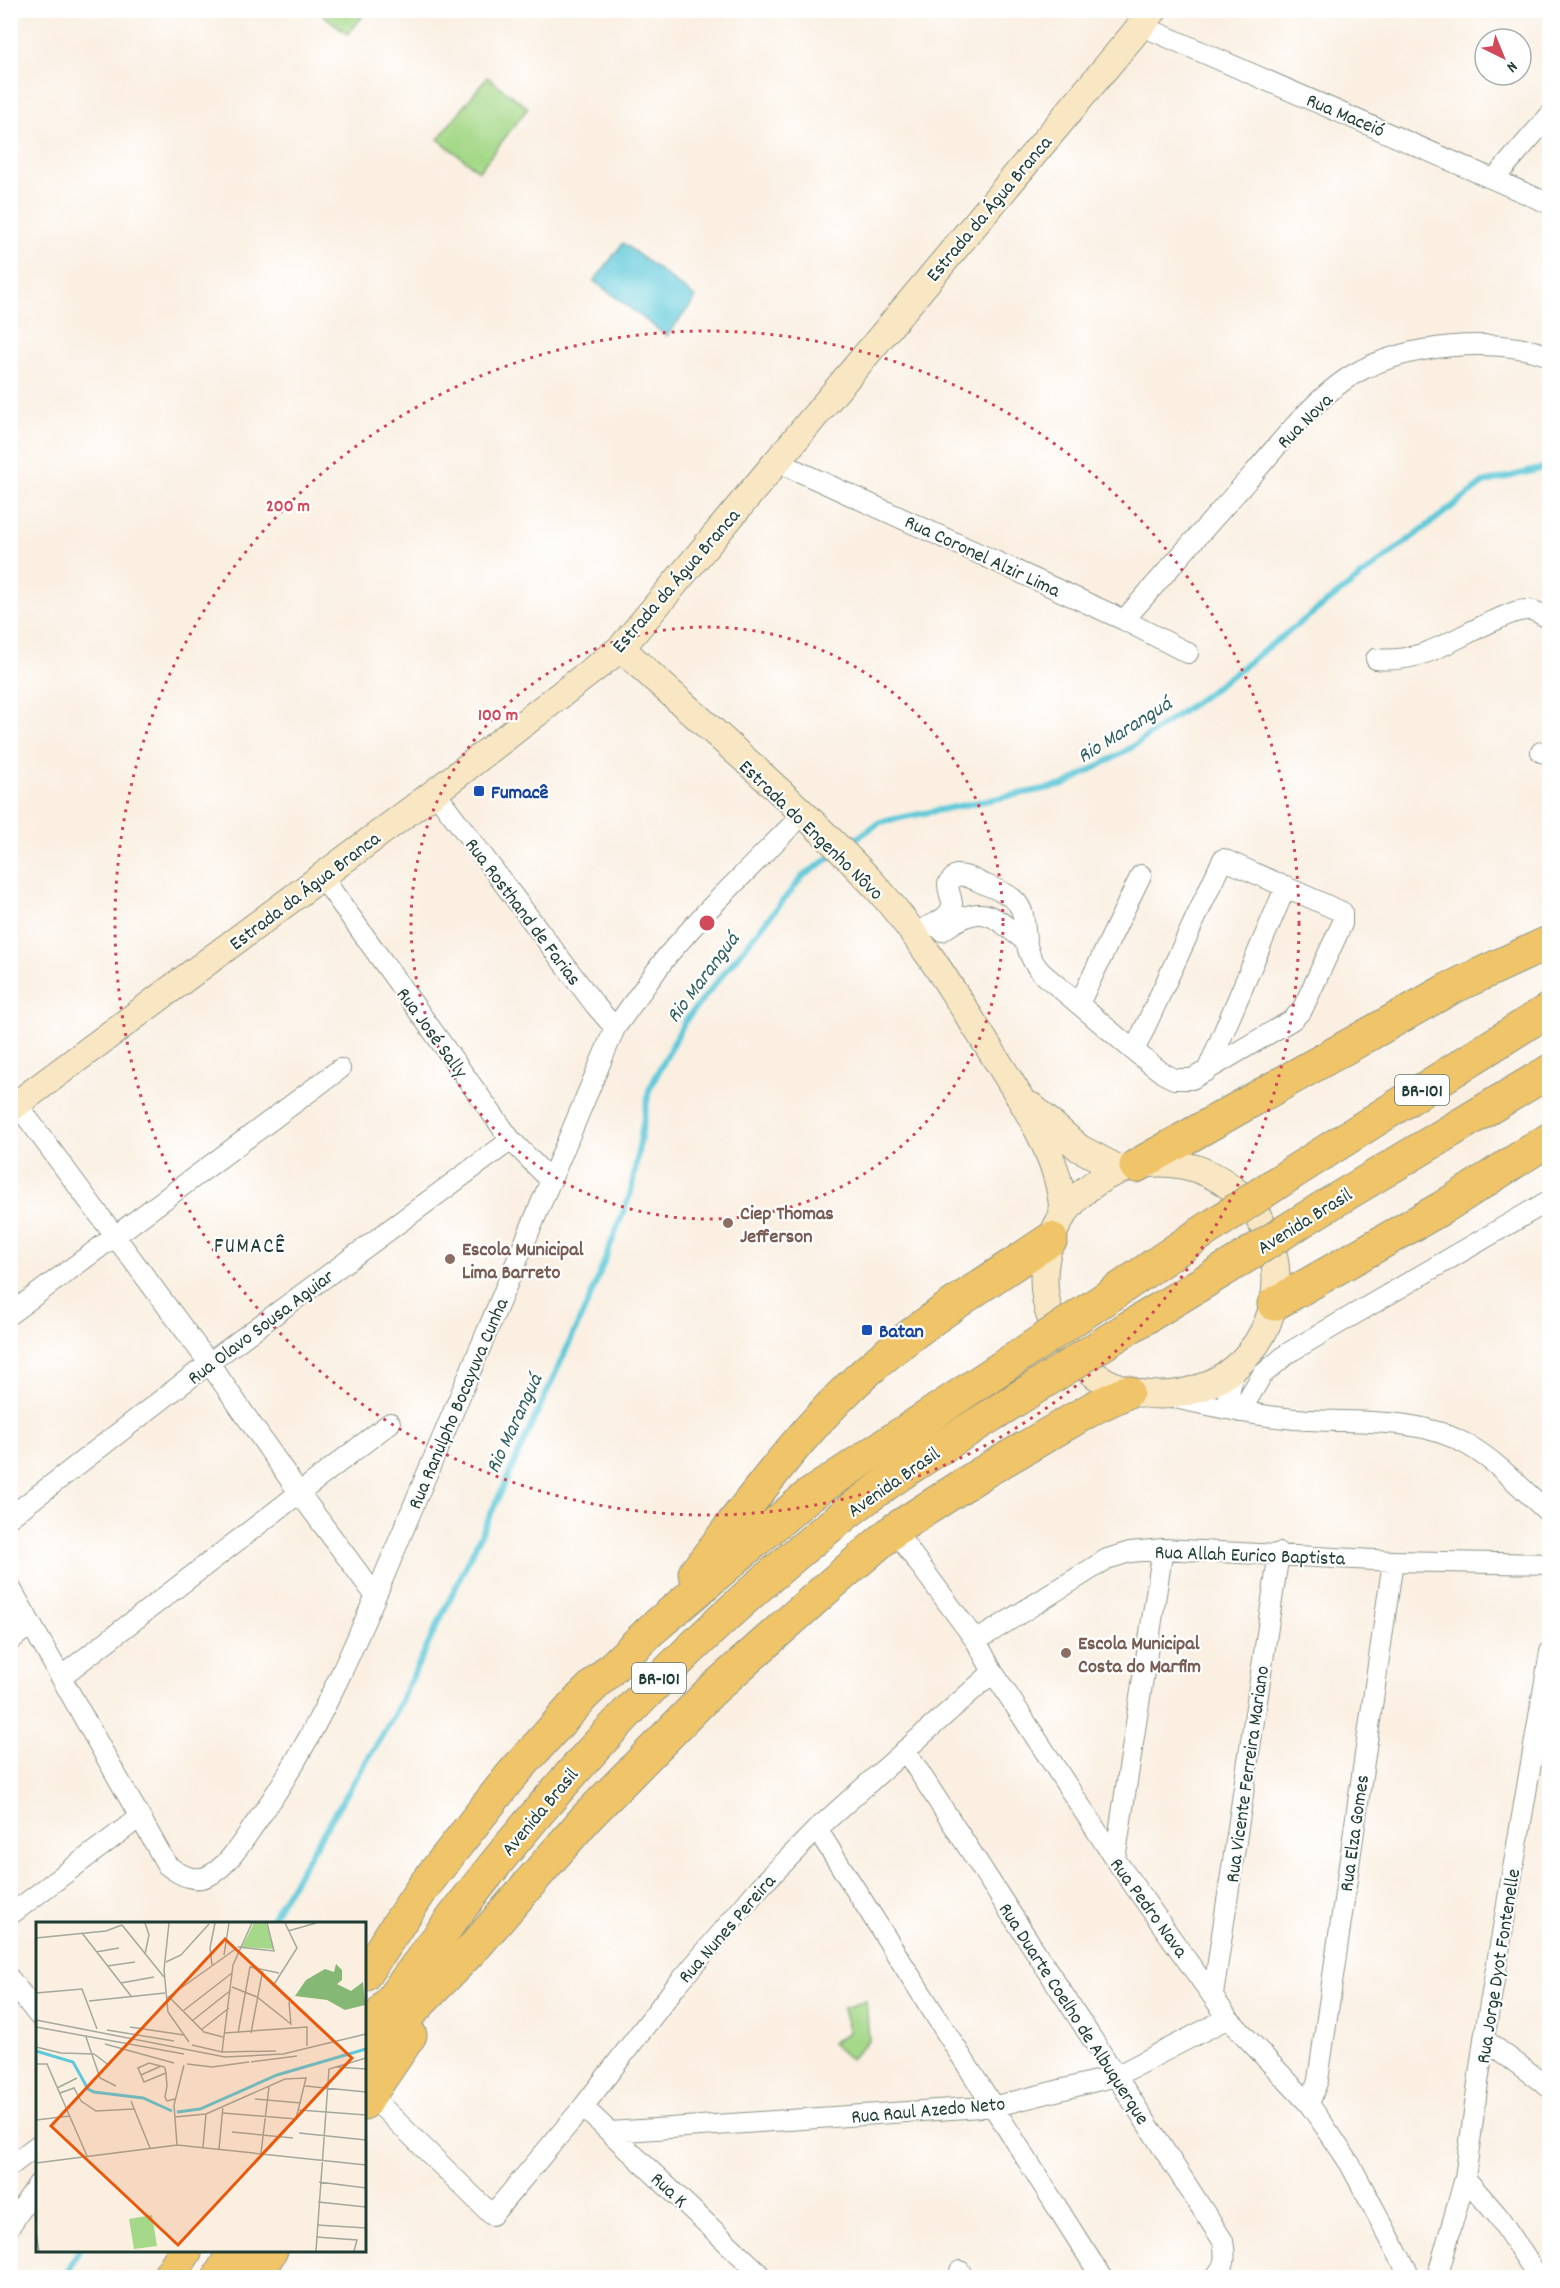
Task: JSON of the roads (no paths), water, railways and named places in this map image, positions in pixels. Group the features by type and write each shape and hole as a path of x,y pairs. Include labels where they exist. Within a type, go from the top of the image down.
{"highway":[{"path":"1128,1168 1449,989 1550,942"},
{"name":"Avenida Brasil","path":"366,1972 424,1886 510,1777 582,1697 650,1631 808,1496 1295,1171 1550,1009"},
{"name":"Avenida Brasil","path":"366,2037 477,1887 566,1777 649,1688 839,1519 950,1442 1028,1392 1321,1209 1550,1071"},
{"path":"1274,1304 1442,1208 1550,1140"},
{"path":"650,1631 768,1479 830,1407 866,1372 958,1299 1057,1227"},
{"path":"366,2058 477,1944 586,1818 710,1692 894,1530 982,1473 1095,1407 1127,1392"},
{"path":"367,2099 477,1944"},
{"path":"168,2277 185,2252"},
{"path":"219,2277 234,2252"},
{"path":"254,2277 270,2252"}],"main road":[{"name":"Estrada da Água Branca","path":"14,1106 435,792 621,648 1148,18"},
{"name":"Estrada do Engenho Nôvo","path":"621,648 829,839 877,889 917,940 1017,1093 1051,1160 1061,1191 1057,1227"},
{"name":"Estrada do Engenho Nôvo","path":"1017,1093 1079,1148 1128,1168"},
{"path":"1165,1163 1194,1168 1220,1179 1243,1197 1261,1220 1272,1247 1277,1275 1274,1304 1260,1340 1235,1368 1202,1388 1165,1396 1127,1392 1092,1375 1065,1348 1048,1314 1044,1276 1057,1227 1079,1196 1092,1186 1128,1168 1165,1163"}],"street":[{"name":"Rua Maceió","path":"1148,18 1550,204"},
{"path":"1494,179 1550,115"},
{"name":"Rua Nova","path":"1124,620 1290,431 1354,374 1388,360 1460,346 1515,346 1550,356"},
{"name":"Rua Coronel Alzir Lima","path":"776,461 1124,620 1188,654"},
{"path":"1376,659 1407,660 1436,651 1480,626 1524,610 1532,610 1550,619"},
{"name":"Rua Rosthand de Farias","path":"435,792 595,1005 615,1028"},
{"name":"Rua Ranulpho Bocayuva Cunha","path":"140,1817 167,1865 184,1877 207,1877 225,1863 275,1796 309,1738 375,1594 615,1028 667,956 705,913 802,814"},
{"path":"917,940 950,911 952,906 948,884 956,875 962,875 994,888 1016,901 1020,907 1025,941 1034,964 1134,1051 1168,1077 1192,1078 1292,1020 1302,1010 1342,924 1342,912 1223,859 1134,1051"},
{"path":"1079,1004 1141,875"},
{"name":"Rua José Sally","path":"322,877 512,1140 551,1181"},
{"path":"1206,1071 1286,886"},
{"path":"917,940 974,912 1001,922 1025,941"},
{"path":"10,1314 340,1070"},
{"path":"14,1106 116,1236 209,1363 300,1494 375,1594"},
{"name":"Rua Olavo Sousa Aguiar","path":"10,1517 209,1363 512,1140"},
{"path":"1233,1410 1262,1376 1288,1353 1550,1200"},
{"path":"1233,1410 1235,1368"},
{"path":"1165,1396 1233,1410 1296,1419 1348,1420 1431,1429 1466,1444 1494,1463 1550,1514"},
{"path":"62,1676 390,1423"},
{"name":"Rua Pedro Nava","path":"894,1530 976,1641 993,1672 1115,1859 1228,2018 1309,2104 1350,2164 1411,2277"},
{"path":"1115,1859 1163,1549"},
{"name":"Rua Allah Eurico Baptista","path":"976,1641 1086,1570 1107,1559 1130,1552 1163,1549 1279,1553 1393,1561 1550,1564"},
{"name":"Rua Vicente Ferreira Mariano","path":"1213,1995 1279,1553"},
{"name":"Rua Elza Gomes","path":"1309,2104 1318,2080 1393,1561"},
{"path":"10,1587 140,1817 10,1915"},
{"path":"10,1641 30,1625"},
{"name":"Rua Jorge Dyot Fontenelle","path":"1437,2277 1465,2178 1484,2039 1550,1652"},
{"name":"Rua Nunes Pereira","path":"367,2099 492,2215 583,2107 675,1986 760,1887 817,1829 993,1672"},
{"name":"Rua Duarte Coelho de Albuquerque","path":"905,1750 1223,2241 1226,2258 1221,2271 1214,2277"},
{"path":"817,1829 996,2106 1102,2277"},
{"path":"10,1979 36,2012"},
{"name":"Rua Raul Azedo Neto","path":"610,2132 996,2106 1116,2076 1228,2018"},
{"path":"1484,2039 1550,2088"},
{"name":"Rua K","path":"583,2107 758,2272"},
{"path":"10,2166 36,2146"},
{"path":"1465,2178 1498,2216 1539,2277"},
{"path":"10,2226 36,2187"}],"water":[{"path":"623,243 696,298 667,336 594,281"}],"waterway":[{"name":"Rio Maranguá","path":"846,846 880,822 1064,785 1129,749 1207,694 1483,483 1544,468 1550,470"},
{"name":"Rio Maranguá","path":"269,1922 392,1719 488,1520 590,1298 631,1192 649,1090 685,1021 803,876 835,854"},
{"name":"Rio Maranguá","path":"64,2278 78,2252"}],"place":[{"name":"Fumacê","path":"479,791"},
{"name":"Ciep Thomas Jefferson","path":"728,1223"},
{"name":"Escola Municipal Lima Barreto","path":"450,1259"},
{"name":"Batan","path":"867,1330"},
{"name":"Escola Municipal Costa do Marfim","path":"1066,1653"}],"district":[{"name":"FUMACÊ","path":"250,1245"}]}
